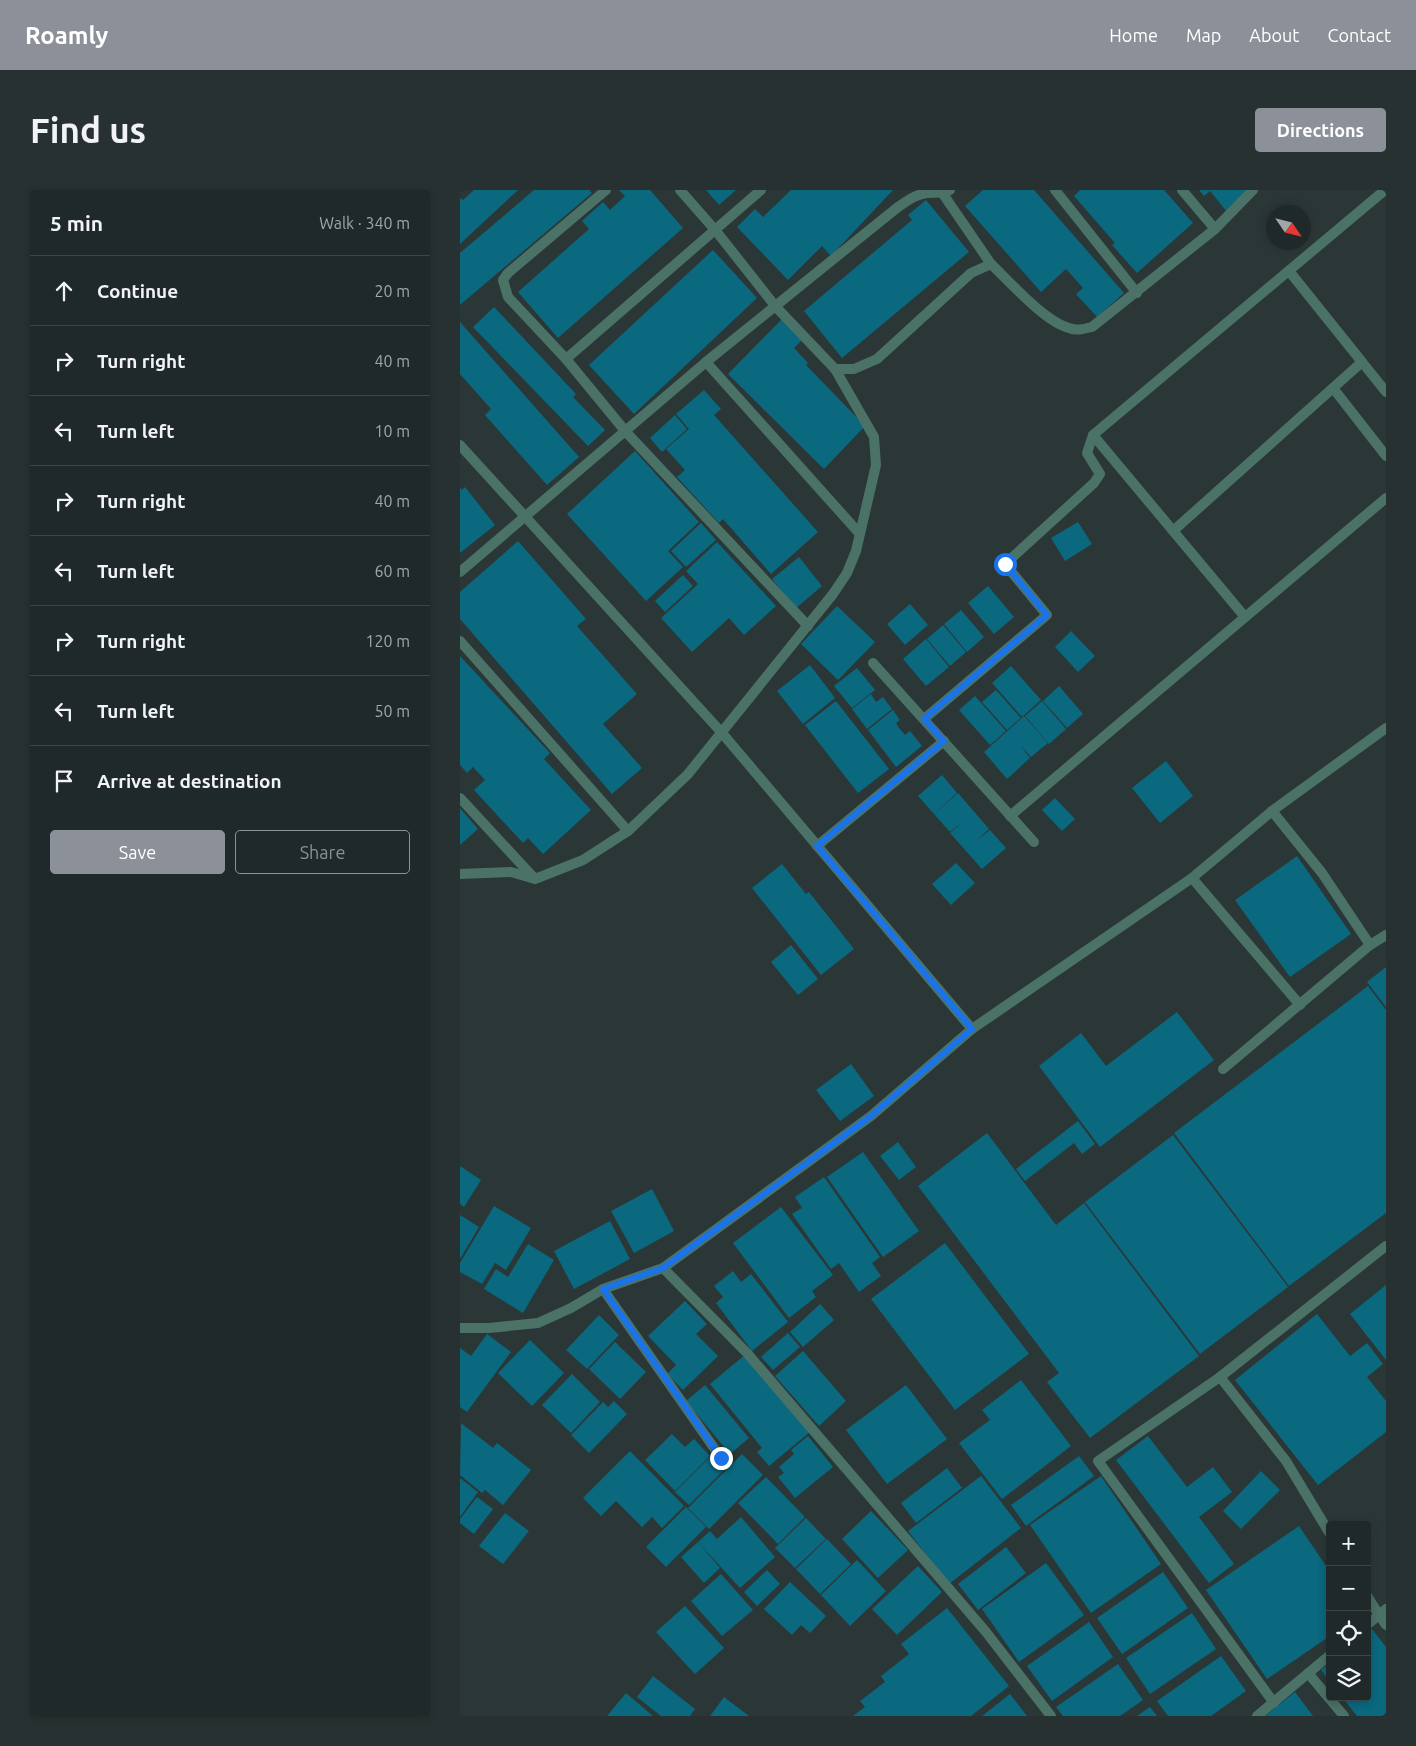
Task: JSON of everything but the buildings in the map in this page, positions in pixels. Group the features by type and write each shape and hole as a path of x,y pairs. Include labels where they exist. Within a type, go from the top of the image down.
{"street":[{"path":"606,190 508,273 503,280 508,297 566,359 626,432 808,626"},
{"path":"460,874 511,872 535,878 583,860 628,831 688,774 722,733 808,626 847,573 856,551 876,465 874,437 835,370 776,307 716,231 680,190"},
{"path":"566,359 716,231 761,190"},
{"path":"1055,190 1136,293"},
{"path":"1182,190 1215,229"},
{"path":"460,572 706,362 898,207 915,196 947,192 991,264 1051,320 1068,328 1079,330 1092,327 1136,293 1215,229 1253,190"},
{"path":"924,719 1047,615 1005,564 1094,483 1100,474 1087,453 1093,435 1385,193"},
{"path":"835,370 854,369 877,359 971,273 991,264"},
{"path":"1289,271 1386,392"},
{"path":"706,362 859,533"},
{"path":"1173,532 1362,362"},
{"path":"1333,388 1386,456"},
{"path":"1093,435 1245,617"},
{"path":"460,445 722,733 972,1029"},
{"path":"1010,816 1386,498"},
{"path":"460,642 628,831"},
{"path":"873,663 1034,842"},
{"path":"460,1328 489,1328 538,1323 571,1308 603,1289 663,1268 871,1116 972,1029 1192,878 1272,811 1386,728"},
{"path":"817,846 944,741"},
{"path":"460,798 535,878"},
{"path":"1272,811 1322,873 1370,944"},
{"path":"1192,878 1300,1005"},
{"path":"1223,1069 1370,944 1386,934"},
{"path":"1274,1703 1098,1461 1220,1378 1386,1246"},
{"path":"663,1268 747,1353 986,1632 1051,1716"},
{"path":"603,1289 721,1458"},
{"path":"1220,1378 1286,1461 1326,1527"},
{"path":"1371,1600 1382,1612 1386,1625"},
{"path":"1371,1621 1382,1612"},
{"path":"1257,1716 1329,1656"},
{"path":"1308,1673 1344,1716"}],"route":[{"path":"721,1458 603,1289 663,1268 871,1116 972,1029 817,846 944,741 924,719 1047,615 1005,564"}]}
